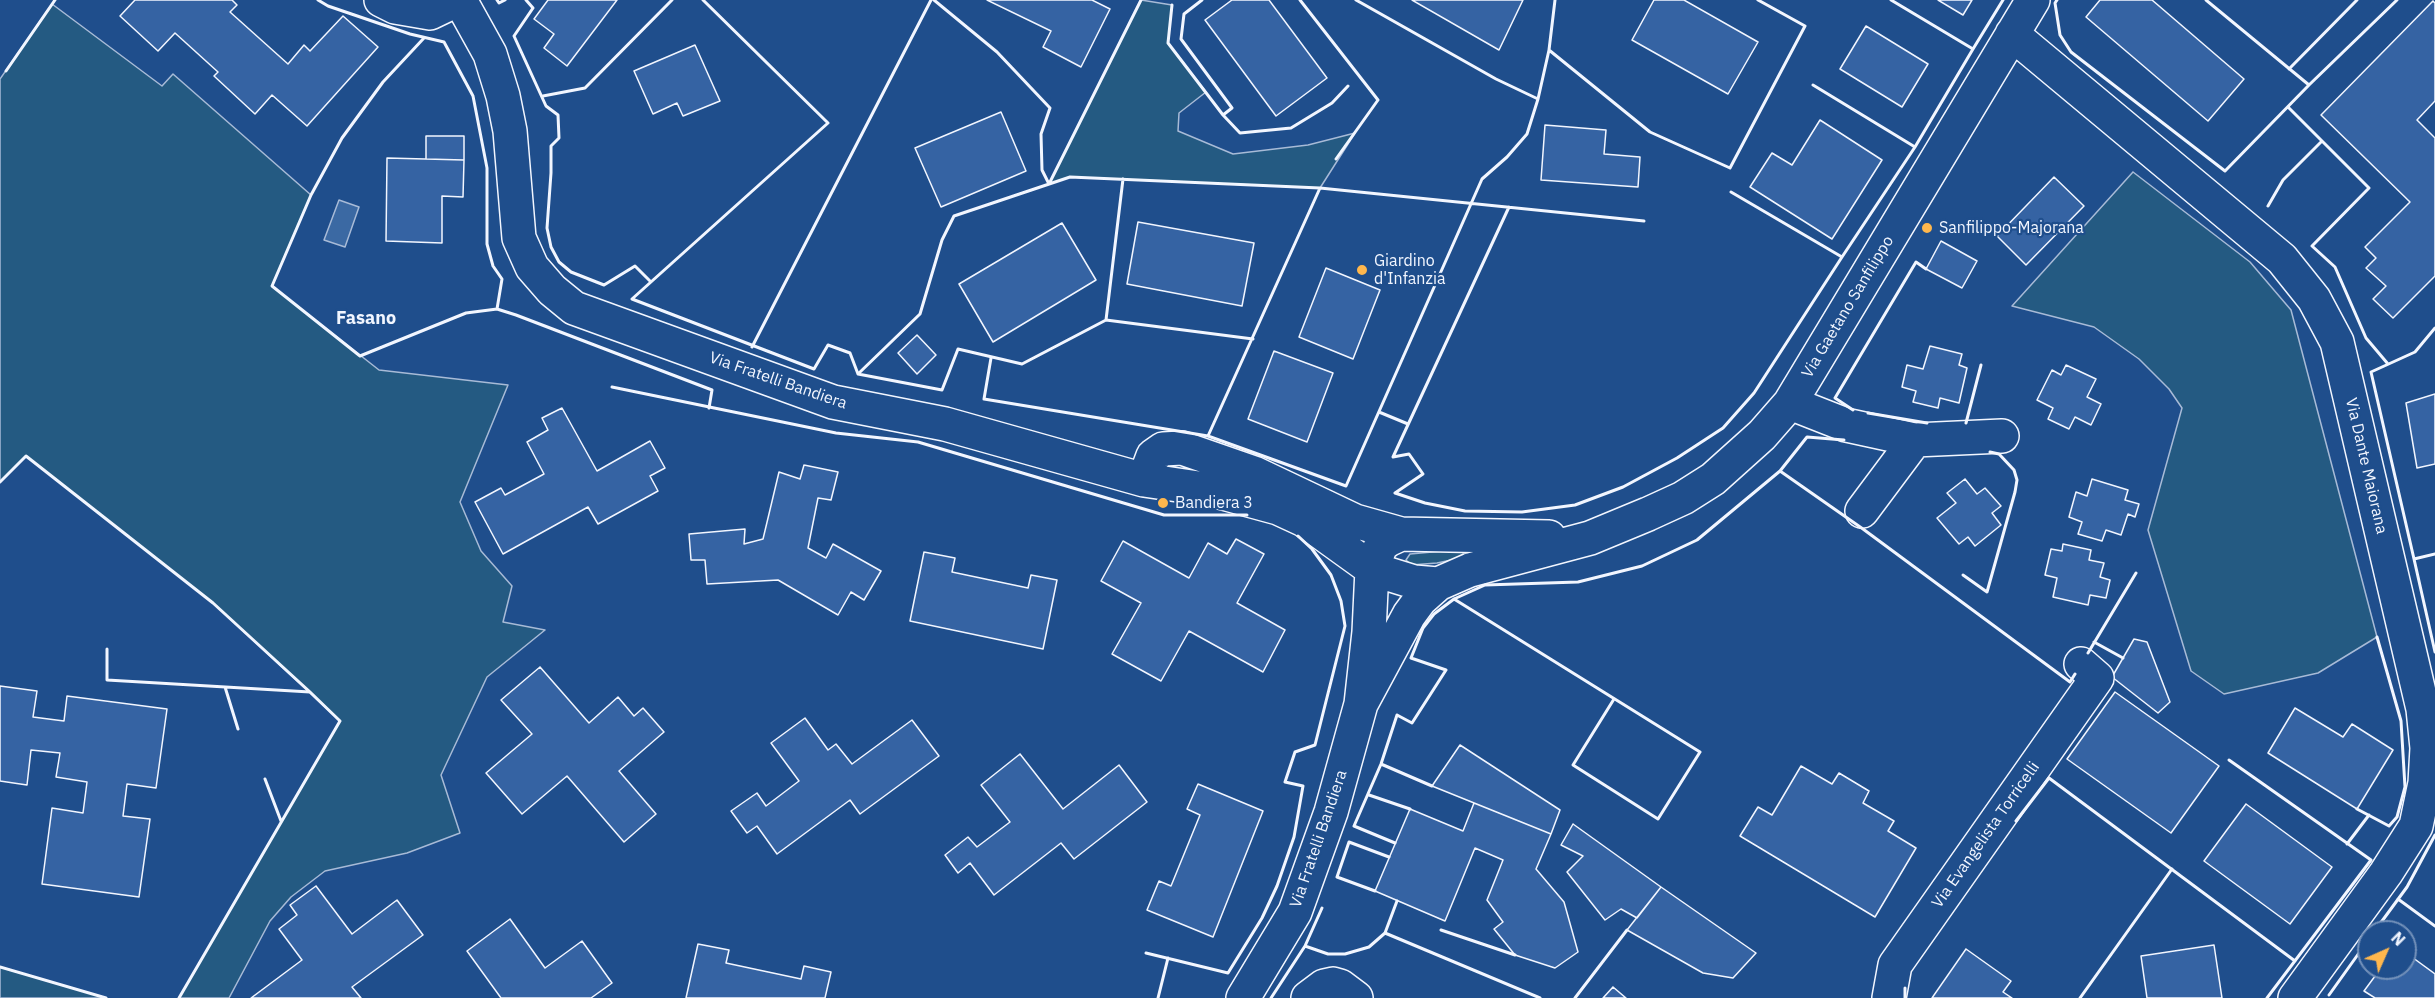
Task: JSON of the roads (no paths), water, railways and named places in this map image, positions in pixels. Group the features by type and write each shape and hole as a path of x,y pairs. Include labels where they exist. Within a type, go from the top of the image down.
{"street":[{"path":"381,0 394,7 430,13 458,0"},
{"name":"Via Fratelli Bandiera","path":"458,0 490,54 503,96 510,131 519,238 532,267 552,290 574,308 833,402 945,424 1144,480 1212,490 1278,507 1304,520 1372,569 1414,582 1438,584"},
{"name":"Via Gaetano Sanfilippo","path":"1438,584 1470,570 1590,538 1683,498 1713,478 1762,435 1790,403 2033,0"},
{"name":"Via Dante Maiorana","path":"2012,34 2282,259 2314,299 2337,342 2423,709 2427,748 2425,783 2416,826 2386,873 2295,998"},
{"path":"1790,403 1845,425 1915,440 2002,436"},
{"path":"1862,511 1915,440"},
{"path":"1144,480 1153,456 1163,449 1182,448 1254,473 1355,521 1401,534 1590,538"},
{"path":"1361,704 1367,656 1372,569 1382,545 1401,534"},
{"path":"1361,704 1409,615 1420,600 1438,584"},
{"name":"Via Evangelista Torricelli","path":"1889,998 1895,965 2089,671"},
{"name":"Via Fratelli Bandiera","path":"1244,998 1295,912 1331,812 1361,704"},
{"path":"1308,998 1324,986 1333,984 1340,986 1356,998"}],"place":[{"name":"Sanfilippo-Majorana","path":"1927,228"},
{"name":"Giardino d'Infanzia","path":"1362,270"},
{"name":"Bandiera 3","path":"1163,503"}],"district":[{"name":"Fasano","path":"366,319"}]}
